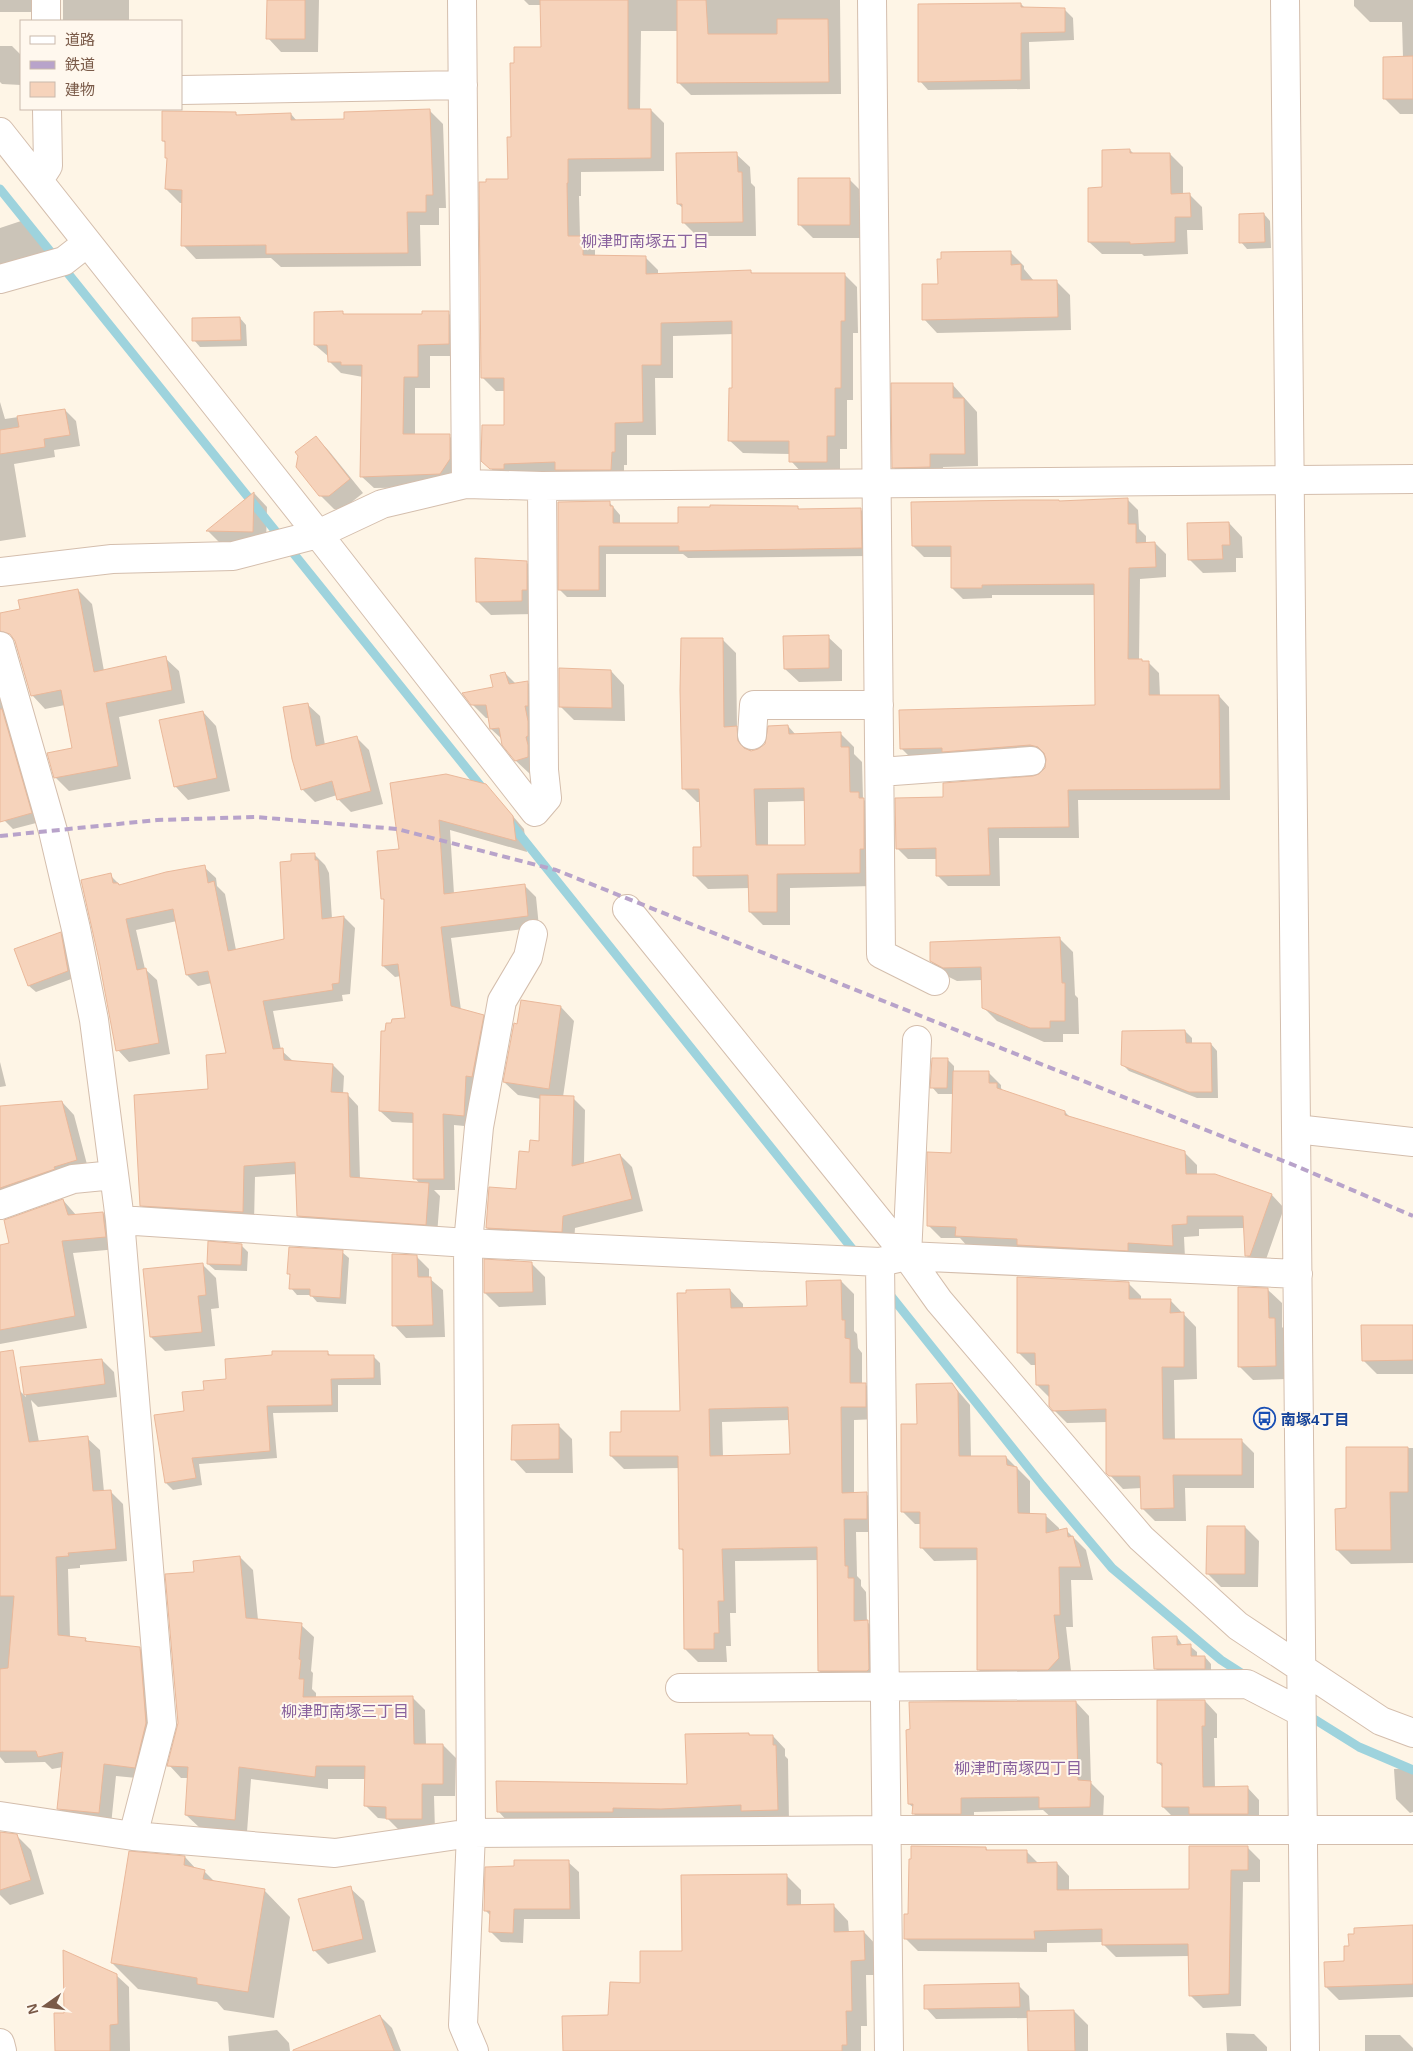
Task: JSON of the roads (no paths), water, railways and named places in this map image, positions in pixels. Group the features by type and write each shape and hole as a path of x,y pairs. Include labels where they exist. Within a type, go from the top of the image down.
{"street":[{"path":"46,0 46,20"},
{"path":"462,0 466,484"},
{"path":"872,0 881,954 935,981"},
{"path":"1285,0 1305,2051"},
{"path":"182,90 463,85"},
{"path":"38,180 48,166 47,110"},
{"path":"0,132 535,812 546,798 544,770 542,486"},
{"path":"0,279 64,260 86,243"},
{"path":"0,572 112,559 233,556 318,534 382,504 466,484 542,486 1413,479"},
{"path":"0,646 53,831 76,930 94,1020 120,1220 162,1724 133,1836"},
{"path":"752,735 754,705 879,704"},
{"path":"880,772 1031,762"},
{"path":"627,909 907,1256 939,1301 1141,1538 1238,1626 1381,1721 1413,1733"},
{"path":"474,2051 463,2025 471,1833 468,1243 479,1128 502,1001 528,957 533,934"},
{"path":"907,1256 917,1040"},
{"path":"1296,1129 1413,1142"},
{"path":"0,1205 73,1179 114,1175"},
{"path":"120,1220 468,1243 880,1262 907,1256 1298,1274"},
{"path":"880,1262 888,1830 889,2051"},
{"path":"680,1688 1247,1684 1301,1712"},
{"path":"0,1816 133,1836 335,1853 471,1833 888,1830 1413,1830"},
{"path":"0,2043 2,2051"}],"waterway":[{"path":"0,189 484,790"},
{"path":"508,820 858,1256"},
{"path":"887,1291 1042,1485 1112,1568 1221,1660 1246,1676"},
{"path":"1306,1714 1359,1747 1413,1770"}],"railway":[{"path":"0,836 157,820 256,817 397,829 556,870 1296,1166 1413,1216"}],"place":[{"name":"南塚4丁目","path":"1265,1419"}],"district":[{"name":"柳津町南塚五丁目","path":"645,241"},
{"name":"柳津町南塚三丁目","path":"345,1711"},
{"name":"柳津町南塚四丁目","path":"1018,1768"}]}
